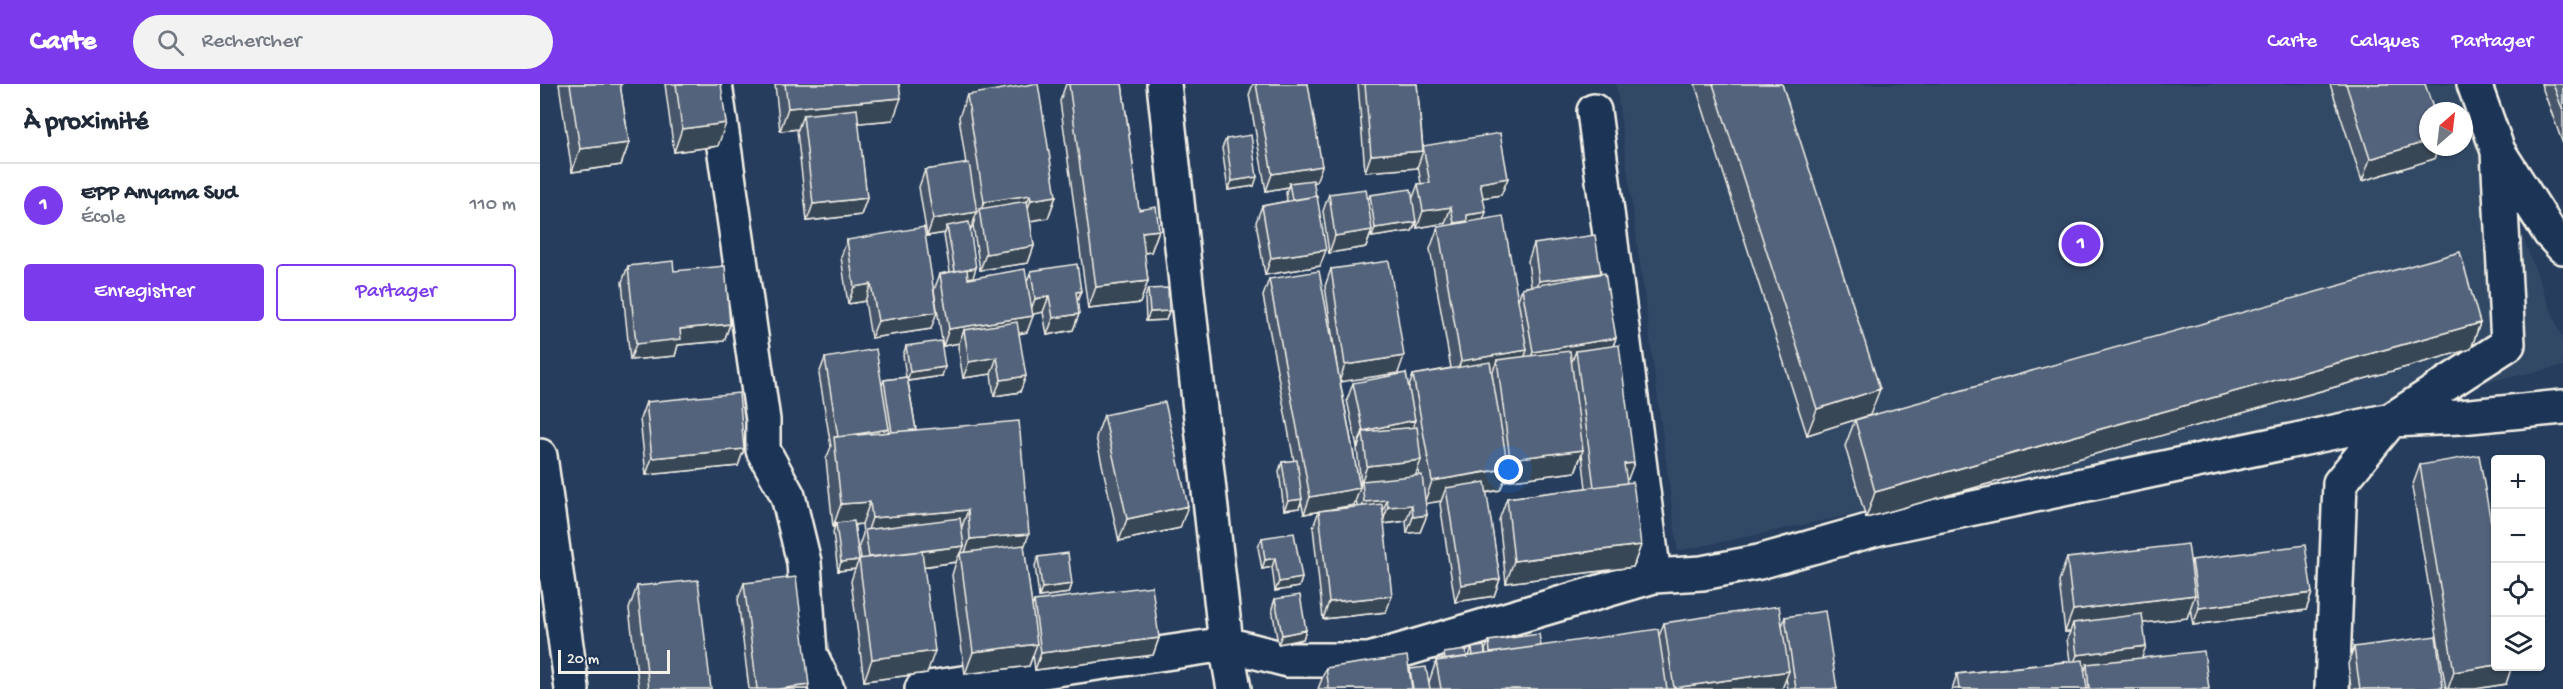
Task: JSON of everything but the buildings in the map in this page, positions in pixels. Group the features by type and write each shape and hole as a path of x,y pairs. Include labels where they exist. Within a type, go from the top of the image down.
{"street":[{"path":"715,84 763,420 763,450 788,496 804,562 810,654 827,689"},
{"path":"1164,84 1226,644 1234,689"},
{"path":"2474,84 2498,151 2550,233 2563,247"},
{"path":"1594,111 1654,576"},
{"path":"2332,689 2340,483 2391,420 2508,344 2498,151"},
{"path":"922,689 1226,644 1288,660 1369,660 1654,576 1702,573 1759,562 1879,528 2391,420 2460,417 2563,407"},
{"path":"540,456 572,689"}],"shaded area":[{"path":"1616,84 2463,84 2470,102 2419,102 2419,156 2473,156 2473,110 2563,341 2563,366 1678,551"}],"place":[{"name":"EPP Anyama Sud","path":"2081,244"}]}
